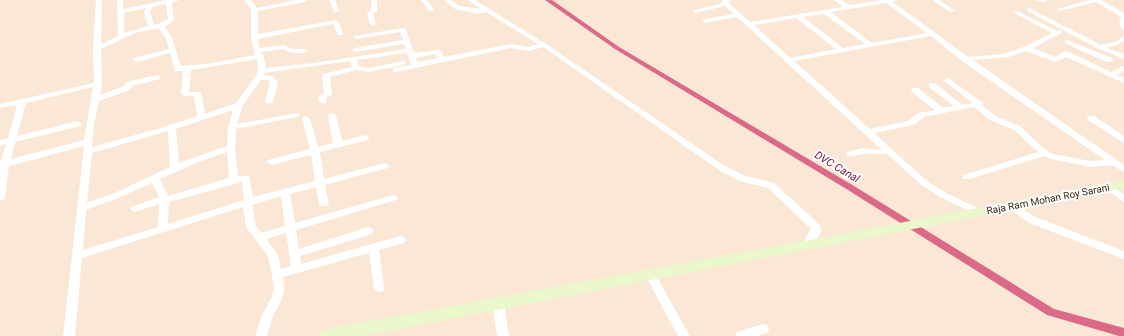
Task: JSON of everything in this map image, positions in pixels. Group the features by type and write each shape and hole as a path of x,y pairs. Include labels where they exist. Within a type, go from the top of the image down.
{"street":[{"path":"69,336 90,124 98,84 97,48 99,0"},
{"path":"120,0 121,37"},
{"path":"97,48 121,37 169,23 171,20 171,0 120,12"},
{"path":"234,180 230,156 232,127 239,105 260,74 262,61 258,53 255,37 255,10 249,0"},
{"path":"255,10 305,0"},
{"path":"332,0 336,11"},
{"path":"373,24 370,13 374,11 374,0"},
{"path":"424,0 431,10"},
{"path":"447,0 457,8 479,12 486,10"},
{"path":"471,0 544,45 722,168 743,179 773,186 816,228 816,232 806,246"},
{"path":"837,0 848,7"},
{"path":"935,0 952,11"},
{"path":"1039,0 1044,0"},
{"path":"1060,9 1097,0 1124,16 1122,24 1124,28"},
{"path":"695,11 729,1 740,15 788,60 923,182 975,213"},
{"path":"750,24 888,1 889,4 966,59 1124,169"},
{"path":"151,27 147,12 152,5"},
{"path":"1029,10 1099,47 1124,57"},
{"path":"826,11 871,45"},
{"path":"1015,12 1057,33"},
{"path":"705,21 740,15"},
{"path":"798,16 840,50"},
{"path":"255,37 336,22 340,34"},
{"path":"162,25 173,50 176,68 180,70 284,46 292,52 304,51"},
{"path":"1028,49 1038,42 1065,29"},
{"path":"357,37 403,30 415,65"},
{"path":"788,60 933,34"},
{"path":"1087,51 1117,44 1124,38"},
{"path":"364,43 406,39"},
{"path":"356,50 406,39"},
{"path":"1067,42 1108,60"},
{"path":"367,70 369,75 511,46 529,49 544,45"},
{"path":"966,59 1009,55 1025,48 1055,60 1067,54 1124,81"},
{"path":"137,60 173,50"},
{"path":"260,74 352,59 411,53 437,52 442,60"},
{"path":"352,59 356,68"},
{"path":"322,102 322,97 328,94 326,76 356,68 367,70 403,63"},
{"path":"1111,75 1124,68"},
{"path":"187,69 185,94 198,94 201,117"},
{"path":"260,74 270,78 274,82 269,102"},
{"path":"96,100 127,88 129,84 157,77"},
{"path":"948,80 979,104 976,105"},
{"path":"0,106 98,84"},
{"path":"932,85 961,108"},
{"path":"915,90 941,111"},
{"path":"0,198 3,165 12,140 22,101"},
{"path":"3,165 172,127 239,105"},
{"path":"868,132 911,123 921,115 976,105 993,118 1017,128 1045,153 1056,157 1090,164 1114,162"},
{"path":"232,127 297,115"},
{"path":"332,115 338,145"},
{"path":"1091,118 1124,140"},
{"path":"306,120 315,151 324,204"},
{"path":"0,143 78,124"},
{"path":"172,127 175,169"},
{"path":"271,162 365,138"},
{"path":"82,208 123,194 211,153 231,148"},
{"path":"850,154 865,151 877,153 887,150"},
{"path":"967,177 1045,153"},
{"path":"77,256 249,202 385,166"},
{"path":"135,209 164,199 246,178 251,227 273,255 279,286 278,297 268,315 261,336"},
{"path":"156,179 164,199 163,230"},
{"name":"Raja Ram Mohan Roy Sarani","path":"327,336 351,334 498,304 1124,184"},
{"path":"1108,187 1124,199"},
{"path":"285,192 297,268"},
{"path":"260,237 393,198"},
{"path":"1013,205 1024,215 1035,221 1124,255"},
{"path":"295,254 368,231"},
{"path":"276,274 400,240"},
{"path":"374,248 379,288"},
{"path":"650,275 684,336"},
{"path":"498,304 503,336"},
{"path":"741,336 763,329"}],"waterway":[{"name":"DVC Canal","path":"548,0 617,48 851,188 1051,312 1124,333"}]}
